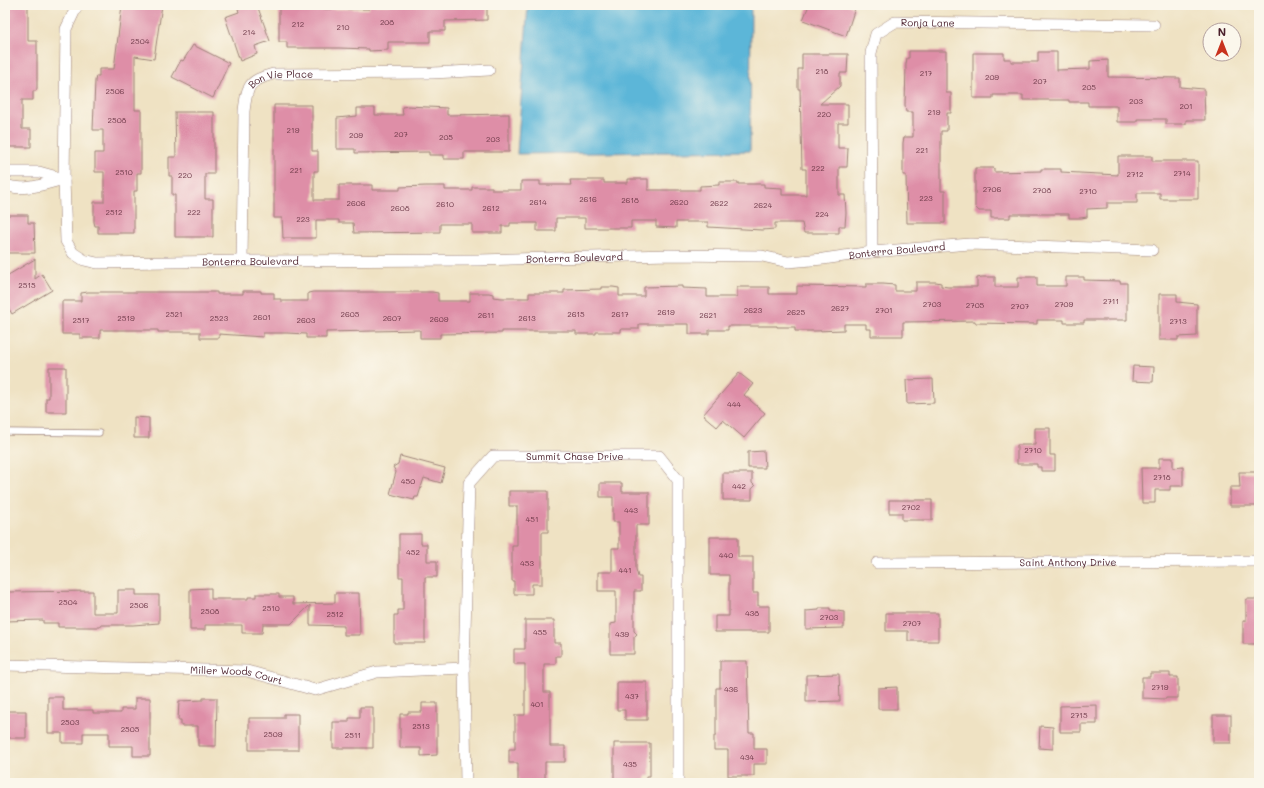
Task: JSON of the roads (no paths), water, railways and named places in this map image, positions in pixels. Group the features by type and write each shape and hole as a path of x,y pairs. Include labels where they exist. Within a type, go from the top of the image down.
{"street":[{"name":"Bonterra Boulevard","path":"76,8 66,29 64,179 66,241 73,253 84,260 97,263 479,260 669,256 762,256 788,262 872,252 970,244 1152,250"},
{"name":"Ronja Lane","path":"872,252 870,53 876,34 895,22 1154,25"},
{"name":"Bon Vie Place","path":"242,261 244,110 247,91 256,79 273,74 433,73 489,70"},
{"path":"5,172 39,172 64,179"},
{"path":"7,187 38,187 64,179"},
{"name":"Summit Chase Drive","path":"466,783 464,668 469,483 493,456 659,456 678,480 678,783"},
{"name":"Saint Anthony Drive","path":"877,563 1259,561"},
{"name":"Miller Woods Court","path":"5,665 247,671 315,690 377,672 464,668"}],"lane":[{"path":"5,432 99,433"}],"water":[{"path":"528,5 751,5 750,151 517,154"}]}
